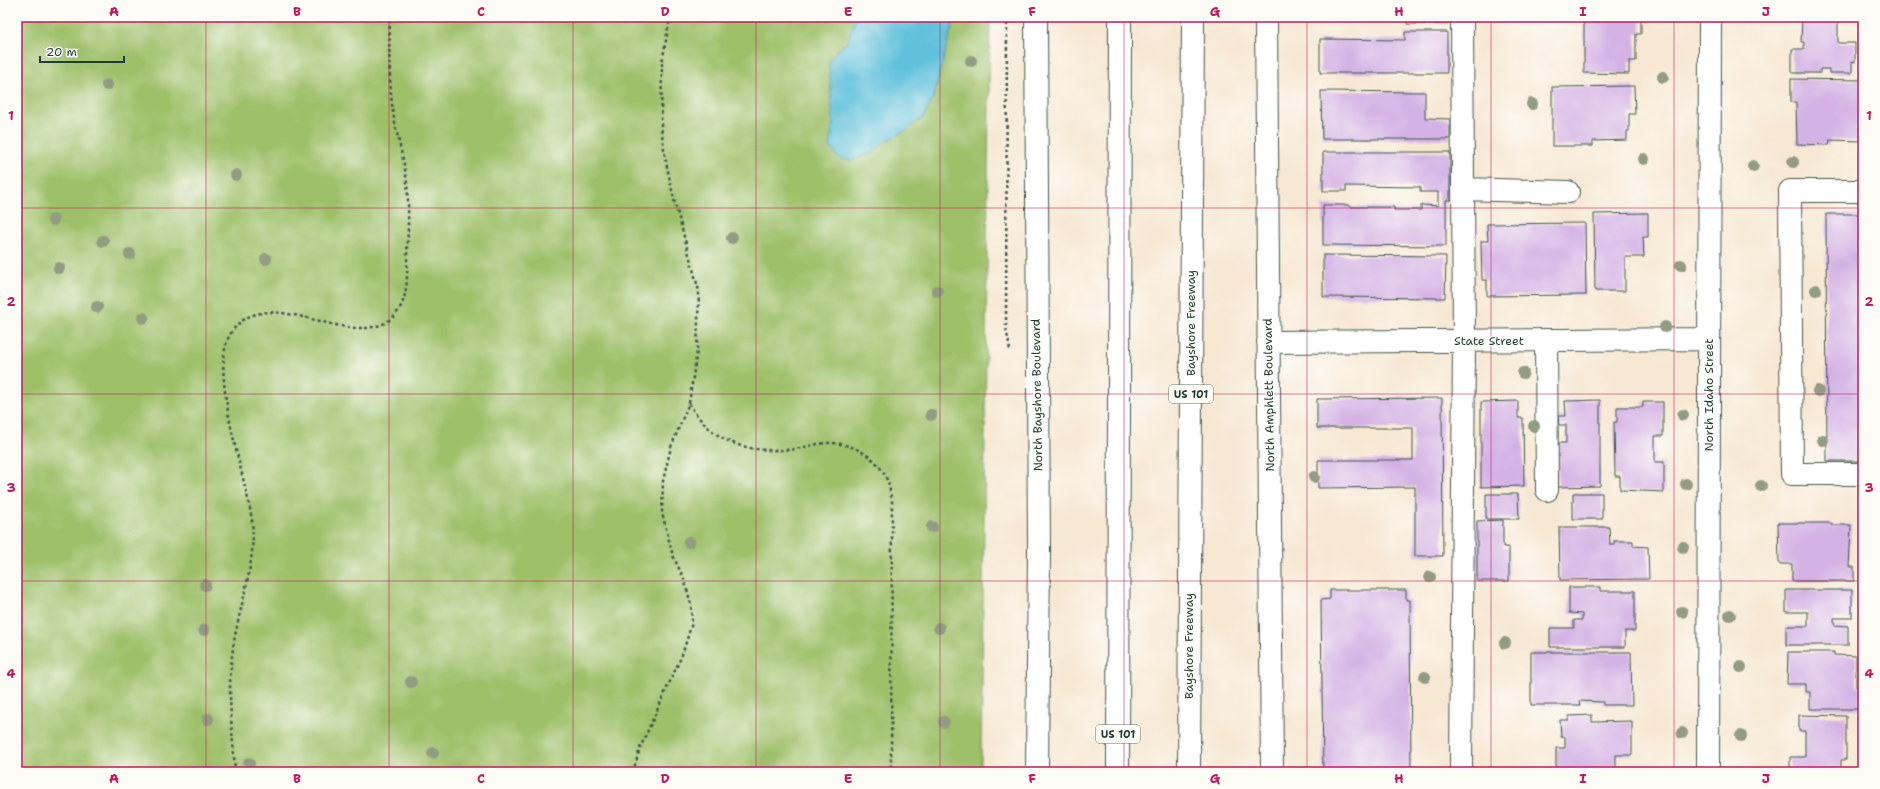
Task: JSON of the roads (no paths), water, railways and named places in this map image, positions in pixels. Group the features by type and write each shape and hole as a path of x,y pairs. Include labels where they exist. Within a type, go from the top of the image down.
{"main road":[{"name":"North Bayshore Boulevard","path":"1036,17 1039,550 1037,772"},
{"name":"US 101","path":"1118,772 1120,17"},
{"name":"Bayshore Freeway","path":"1188,772 1193,17"},
{"name":"North Amphlett Boulevard","path":"1266,17 1272,772"},
{"path":"1461,772 1464,341 1462,17"},
{"name":"North Idaho Street","path":"1708,772 1710,17"},
{"path":"1463,189 1568,192"},
{"path":"1863,191 1790,191 1792,474 1863,474"},
{"name":"State Street","path":"1268,342 1710,339"},
{"path":"1546,340 1547,490"},
{"path":"1113,772 1118,697"}],"water":[{"path":"856,17 952,17 952,27 933,99 924,117 906,131 884,142 873,153 851,161 838,158 830,146 833,121 829,62 834,54 847,42"}]}
